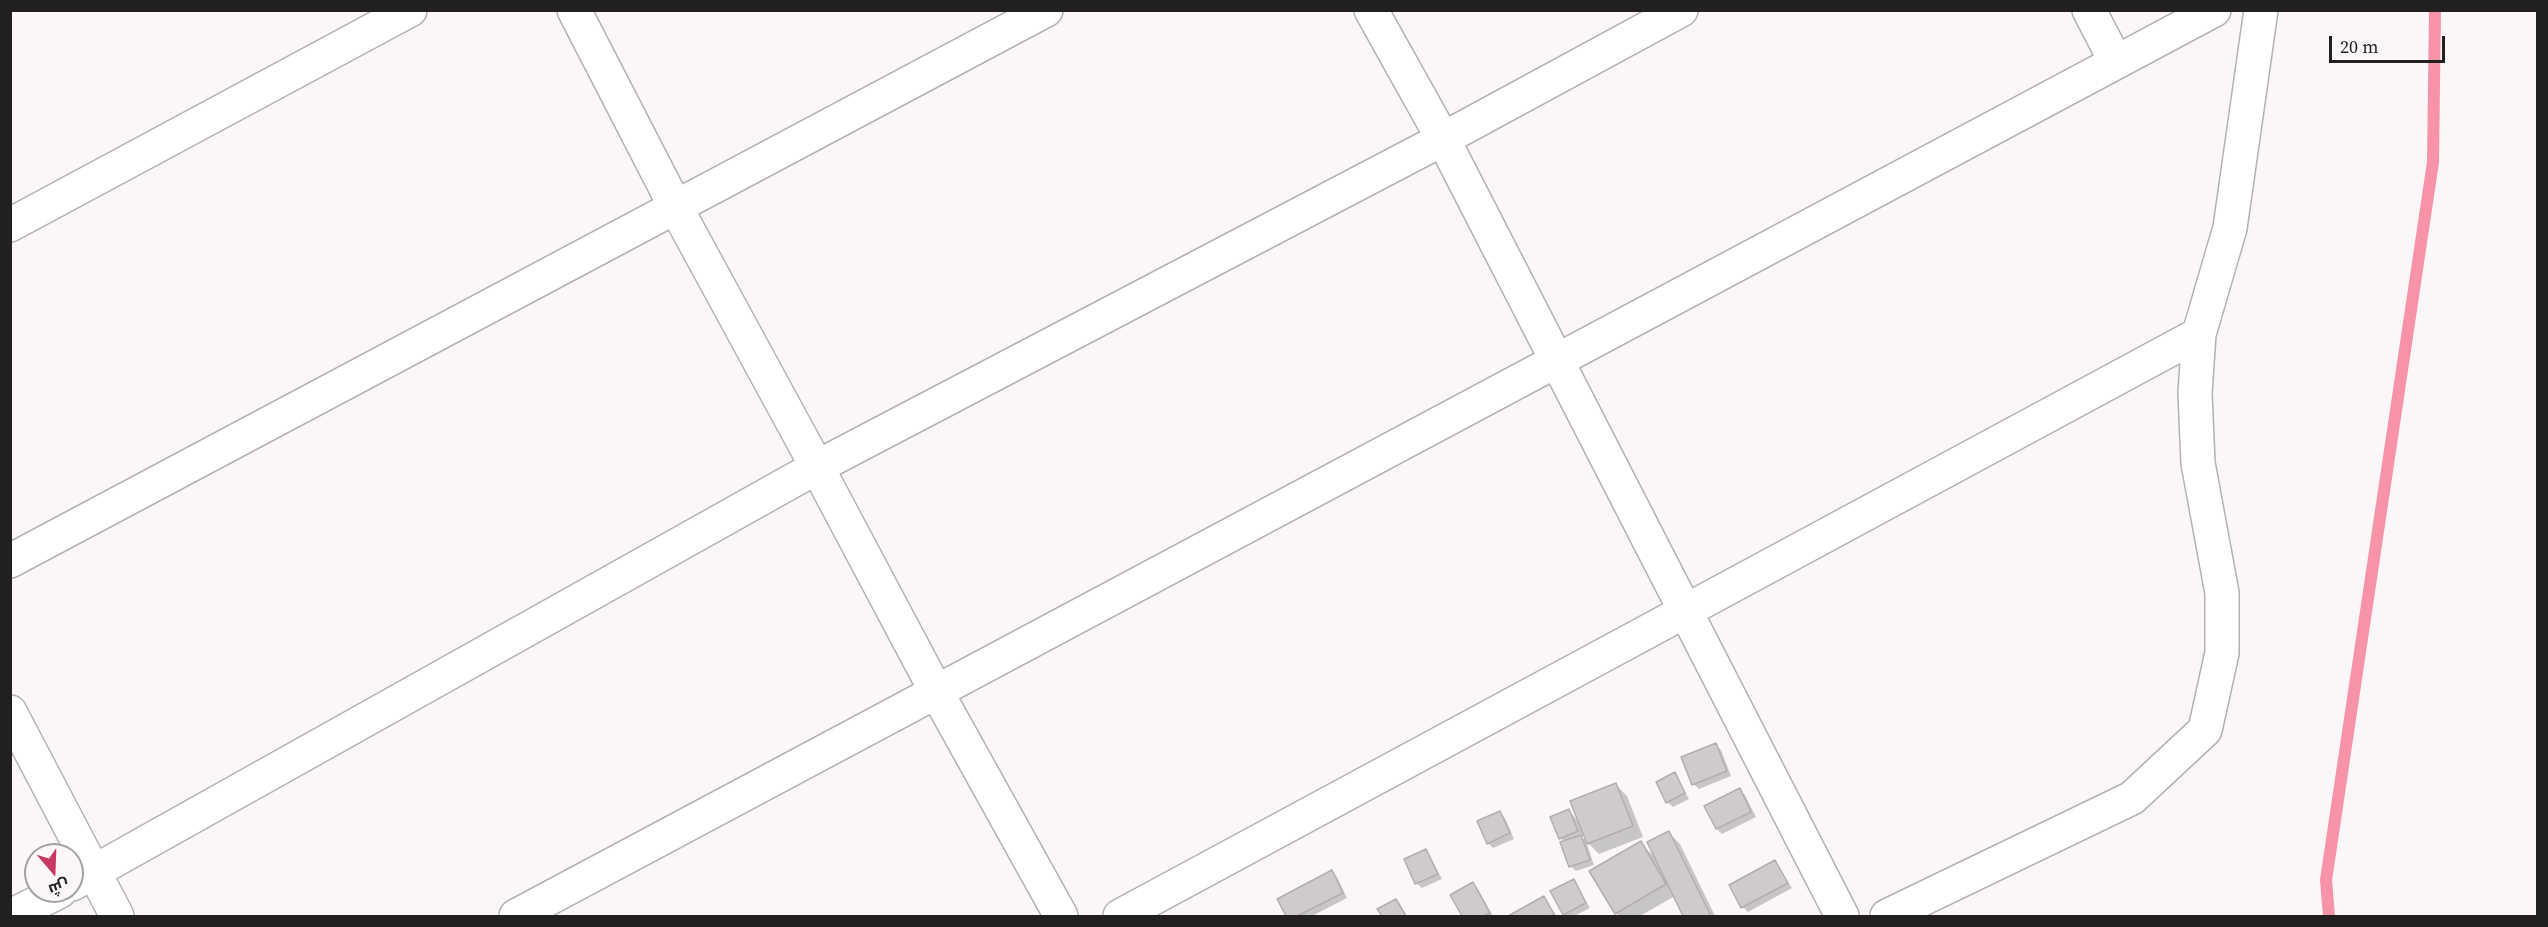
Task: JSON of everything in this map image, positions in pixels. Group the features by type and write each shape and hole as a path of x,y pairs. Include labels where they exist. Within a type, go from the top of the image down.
{"street":[{"path":"10,225 410,10"},
{"path":"574,10 675,206 818,467 936,691 1061,916"},
{"path":"10,561 675,206 1004,21 1046,10"},
{"path":"1371,10 1443,140 1842,916"},
{"path":"84,878 818,467 1443,140 1682,10"},
{"path":"2089,10 2116,62"},
{"path":"516,916 2214,10"},
{"path":"1887,916 2132,798 2205,730 2222,653 2222,593 2198,463 2195,393 2199,334 2230,228 2261,10"},
{"path":"1120,916 2199,334"},
{"path":"10,712 67,843"},
{"path":"84,880 117,916"},
{"path":"11,916 36,903"}],"building":[{"path":"1716,743 1727,771 1692,785 1681,757"},
{"path":"1675,772 1685,793 1666,803 1656,782"},
{"path":"1616,783 1633,826 1587,844 1570,801"},
{"path":"1740,788 1751,812 1716,829 1704,806"},
{"path":"1569,809 1578,831 1559,839 1550,817"},
{"path":"1500,811 1510,833 1487,844 1477,821"},
{"path":"1669,831 1711,916 1683,916 1647,842"},
{"path":"1581,835 1590,860 1569,867 1560,842"},
{"path":"1641,841 1666,884 1615,914 1589,871"},
{"path":"1426,849 1438,874 1415,884 1404,859"},
{"path":"1775,860 1788,883 1741,908 1729,885"},
{"path":"1332,870 1343,893 1297,916 1286,916 1277,899"},
{"path":"1574,879 1586,903 1563,915 1550,891"},
{"path":"1473,882 1490,913 1483,916 1462,916 1450,895"},
{"path":"1544,896 1554,914 1550,916 1508,916"},
{"path":"1396,899 1406,916 1382,916 1377,909"}],"waterway":[{"path":"2329,916 2326,880 2433,162 2435,10"}]}
